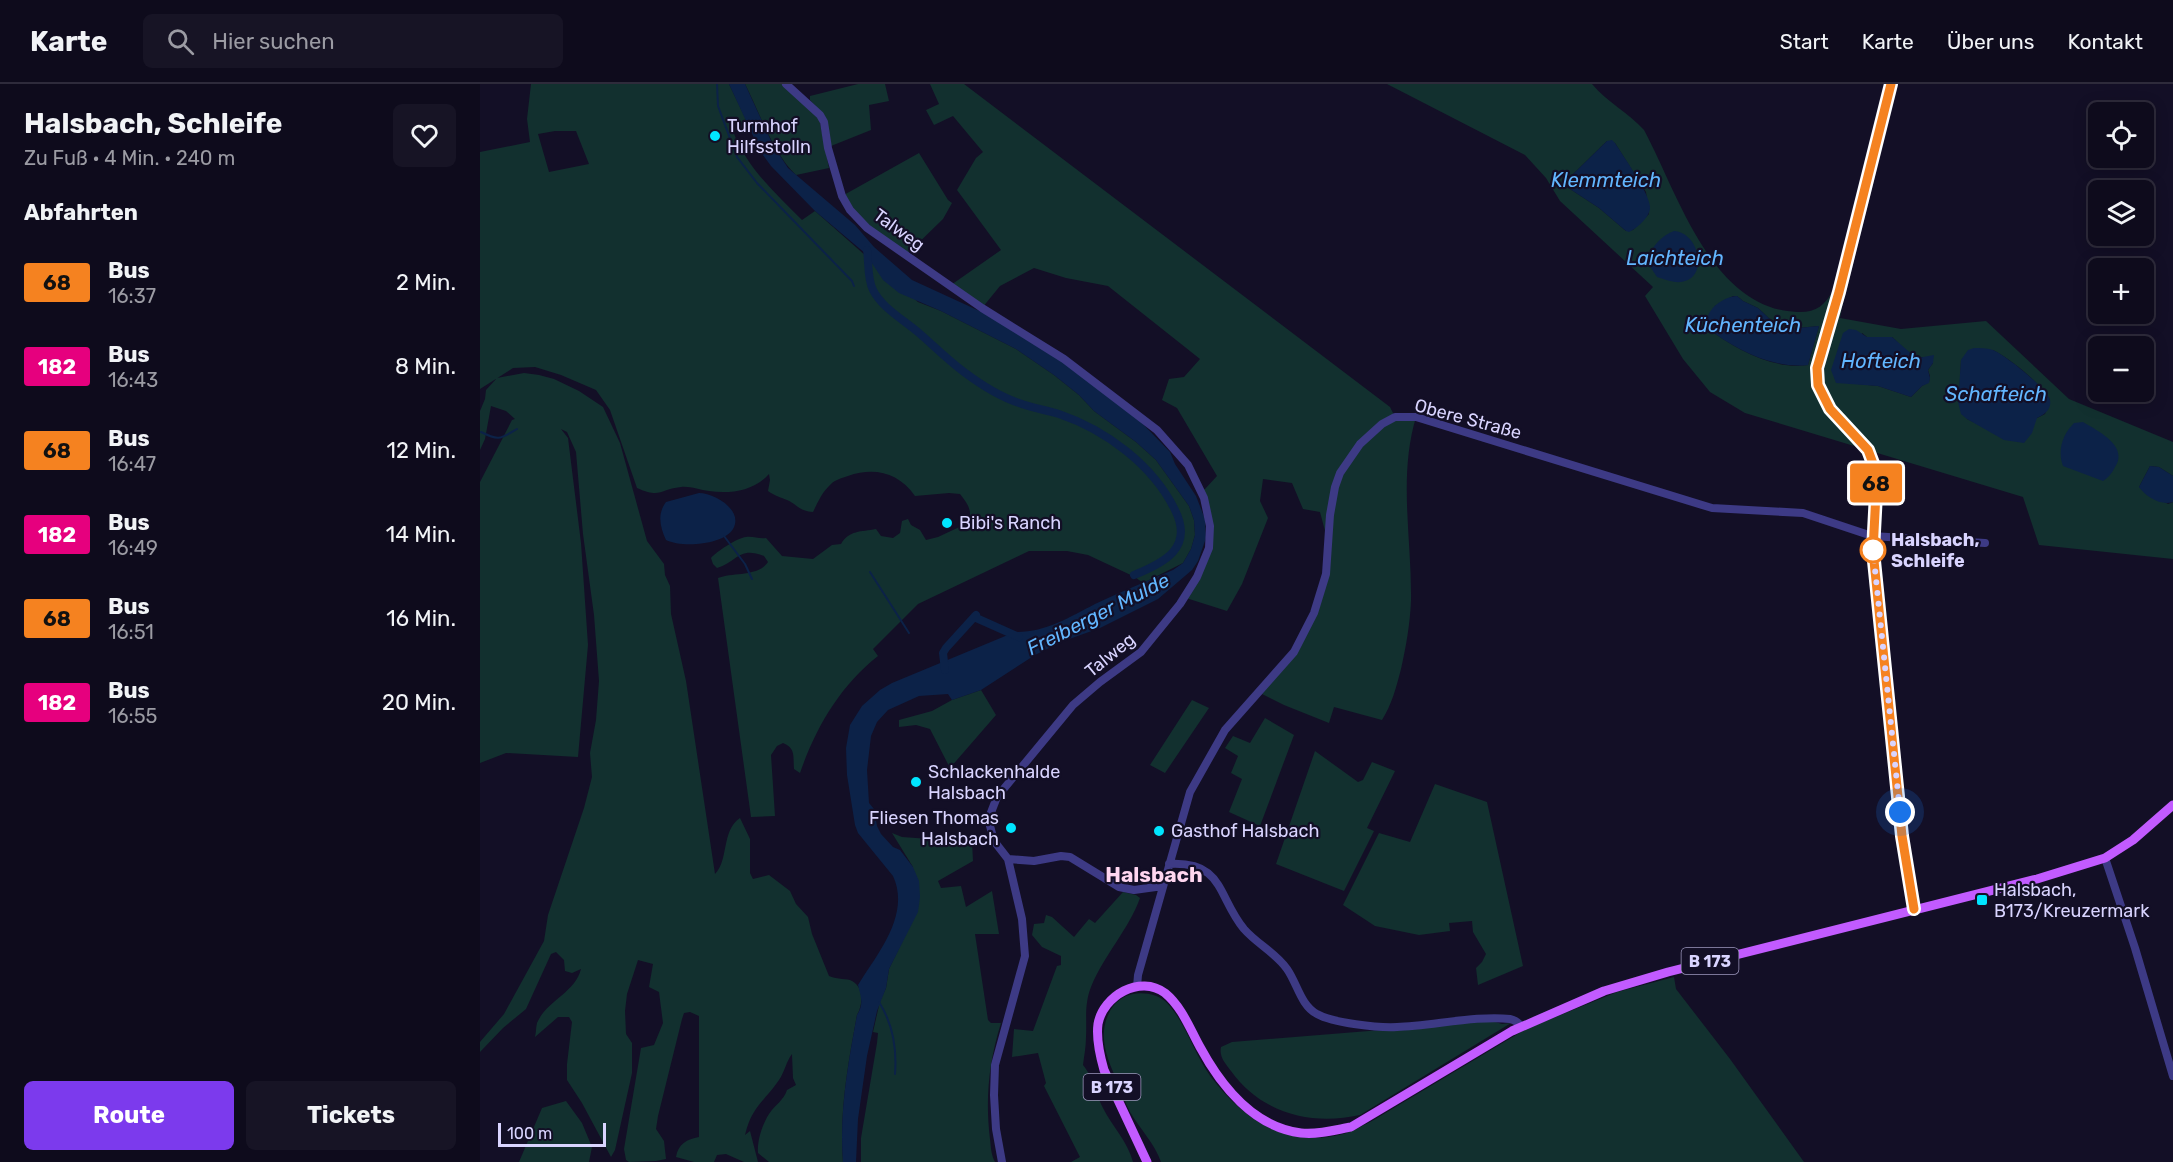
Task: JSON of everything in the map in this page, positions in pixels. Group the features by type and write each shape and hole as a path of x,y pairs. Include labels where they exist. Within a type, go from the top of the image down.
{"main road":[{"name":"B 173","path":"1145,1159 1104,1070 1100,1054 1098,1026 1101,1016 1112,999 1122,991 1137,987 1156,988 1165,993 1179,1009 1218,1080 1245,1107 1272,1124 1301,1133 1327,1132 1351,1126 1521,1026 1604,991 1668,972 2037,879 2105,858 2133,840 2173,805"}],"street":[{"name":"Talweg","path":"786,84 820,115 824,122 828,147 842,196 850,210 867,228 1011,327 1064,359 1157,430 1188,465 1201,490 1208,513 1209,548 1197,577 1180,604 1141,652 1073,705 997,797 990,815 989,822 994,841 1008,859 1022,919 1025,956 995,1065 994,1095 1002,1162"},
{"path":"1891,84 1839,292 1817,368 1818,385 1830,409 1868,450 1877,474 1872,536 1902,836 1914,909"},
{"name":"Obere Straße","path":"1137,987 1138,975 1168,864 1190,792 1225,730 1294,652 1314,613 1326,574 1330,515 1340,473 1360,444 1373,431 1391,419 1402,416 1416,417 1712,508 1803,513 1872,536 1985,543"},
{"path":"1008,859 1034,861 1060,856 1071,858 1119,887 1134,890 1163,886"},
{"path":"2105,858 2170,1055 2173,1076"},
{"path":"1168,864 1182,863 1194,866 1209,873 1218,882 1227,902 1245,929 1286,967 1306,1004 1319,1016 1355,1024 1387,1027 1488,1019 1512,1019 1521,1026"}],"green space":[{"path":"531,84 729,84 750,128 733,131 739,144 763,179 802,220 815,211 918,302 941,311 1016,349 1054,375 1079,395 1094,411 1156,460 1189,506 1194,520 1195,535 1191,549 1183,563 1143,583 1088,555 1067,551 1029,551 918,604 873,649 878,656 852,680 831,708 806,756 800,773 794,769 793,753 790,747 783,743 777,746 771,755 775,816 751,817 718,578 752,572 764,567 768,562 764,556 749,553 717,568 711,558 732,543 749,537 766,538 782,556 813,559 832,545 841,544 844,539 856,532 876,529 881,536 893,538 900,533 902,521 908,519 911,525 920,530 926,540 968,523 969,508 960,494 915,496 901,481 876,472 858,473 834,481 823,494 813,512 802,509 768,491 769,474 749,488 741,490 717,492 684,487 651,493 637,488 610,410 596,390 535,367 513,368 480,389 480,152 530,142 527,119","holes":["576,131 589,164 549,172 538,134"]},
{"path":"745,84 783,84 819,118 829,168 796,175 773,144"},
{"path":"858,84 885,84 889,101 869,105 871,130 831,146 825,117 810,100 810,96"},
{"path":"930,84 964,84 1390,407 1395,417 1416,417 1408,462 1407,486 1411,578 1410,618 1397,683 1382,720 1334,707 1329,723 1262,694 1302,640 1325,583 1328,542 1320,512 1303,509 1292,483 1263,479 1260,501 1268,518 1242,584 1227,611 1186,598 1209,548 1201,490 1205,489 1217,476 1177,408 1162,400 1169,379 1184,377 1200,359 1108,286 1066,278 1034,268 1000,286 982,308 951,285 1001,250 957,190 976,158 983,152 953,116 934,125 926,110 939,104"},
{"path":"1387,84 1592,84 1644,130 1701,244 1720,270 1742,291 1767,306 1803,312 1819,307 1833,290 1870,142 1881,143 1840,318 1901,329 1986,321 2069,399 2173,442 2173,476 2159,467 2150,466 2139,487 2168,504 2173,502 2173,559 2039,545 2023,497 1745,413 1710,392 1683,359 1645,296 1653,287 1560,201 1546,178 1525,155","holes":["1607,141 1615,143 1646,192 1649,214 1633,230 1626,231 1599,208 1567,187 1567,180","1737,296 1758,308 1773,322 1788,329 1819,326 1808,365 1795,366 1768,361 1730,343 1707,328 1715,306","1862,333 1867,337 1892,337 1910,354 1923,357 1933,363 1928,370 1929,382 1911,397 1878,386 1848,383","1993,350 2000,354 2016,365 2045,393 2050,400 2045,414 2037,418 1986,428 1967,419 1960,392 1961,360"]},
{"path":"919,153 952,203 943,219 906,255 867,228 842,196"},
{"path":"524,373 554,379 579,391 603,407 620,443 647,541 664,564 665,575 670,586 671,614 686,681 715,874 722,861 730,830 740,818 750,839 750,873 753,879 769,875 790,891 796,904 808,917 812,934 829,976 852,981 859,987 861,1001 845,1088 842,1125 843,1162 769,1162 758,1153 759,1138 766,1118 784,1097 787,1090 796,1085 793,1078 792,1054 779,1080 755,1111 748,1125 745,1135 750,1131 758,1162 744,1162 726,1154 717,1155 714,1162 694,1162 676,1157 684,1143 699,1137 699,1016 690,1012 684,1013 682,1019 658,1116 656,1129 664,1141 666,1159 629,1162 626,1160 624,1149 641,1048 654,1045 663,1023 659,992 649,987 653,964 638,960 627,994 626,1034 632,1043 632,1073 615,1150 611,1157 567,1080 572,1022 569,1017 558,1017 535,1037 541,1015 567,991 581,969 572,973 565,971 564,960 556,952 551,954 526,1009 503,1028 480,1052 480,1042 504,1014 544,941 548,915 592,777 590,753 596,720 599,681 576,452 567,432 561,429 568,438 581,543 588,645 578,757 506,753 480,763 480,482 512,420 515,419 506,411 491,406 485,439 480,450 480,411 486,390 497,378"},
{"path":"981,690 996,715 950,768 930,729 916,725 899,727 899,720 932,711 952,700"},
{"path":"1192,700 1209,708 1165,773 1150,765"},
{"path":"1265,718 1294,735 1260,826 1229,812 1242,779 1231,773 1238,756 1225,748 1233,736 1250,743"},
{"path":"1315,751 1358,782 1363,780 1372,762 1395,771 1367,828 1374,831 1344,891 1276,864"},
{"path":"1435,784 1487,802 1523,966 1478,985 1476,968 1486,954 1473,932 1472,921 1449,923 1450,931 1419,935 1375,926 1343,905 1379,833 1410,842"},
{"path":"892,833 902,837 972,842 973,861 938,881 941,888 961,886 966,907 992,891 999,934 975,934 988,1020 991,1023 1001,1023 991,1066 988,1095 990,1139 995,1162 861,1162 861,1138 878,1033 873,1032 889,969 904,938 913,867"},
{"path":"1123,892 1140,898 1130,920 1091,987 1087,1006 1083,1065 1093,1081 1103,1108 1133,1162 1071,1162 1080,1157 1044,1086 1046,1083 1038,1053 1012,1057 1014,1029 1033,1031 1057,966 1061,965 1061,956 1042,947 1032,935 1034,924 1044,923 1046,915 1052,917 1074,937 1089,919 1095,923"},
{"path":"1674,977 1676,989 1804,1162 1161,1162 1128,1109 1105,1049 1106,1022 1118,1001 1137,993 1151,994 1167,1003 1174,1011 1211,1077 1238,1106 1268,1127 1285,1134 1323,1138 1347,1133 1372,1121 1526,1029 1617,992"},
{"path":"1492,1021 1502,1024 1511,1023 1360,1115 1342,1118 1306,1117 1272,1106 1243,1085 1225,1063 1221,1054 1221,1047 1232,1042"},
{"path":"566,1101 582,1123 592,1147 589,1162 519,1162 542,1108"}],"water":[{"name":"Freiberger Mulde","path":"729,84 745,84 773,145 788,168 855,225 874,247 912,280 986,314 1057,357 1139,420 1170,452 1175,464 1196,496 1205,519 1206,538 1198,561 1192,570 1158,599 1100,628 1061,642 1035,655 981,690 952,700 948,694 919,696 888,710 877,722 871,736 867,770 869,803 874,809 881,834 893,847 900,850 913,867 919,881 920,897 918,912 889,969 886,988 877,1011 867,1056 858,1119 856,1162 843,1162 842,1125 848,1070 861,1004 858,985 889,933 898,905 893,876 858,833 855,825 847,775 846,748 850,725 862,706 892,683 1015,632 1036,630 1056,623 1173,570 1183,563 1191,549 1195,535 1194,520 1189,506 1156,460 1094,411 1079,395 1054,375 1016,349 941,311 899,293 883,280 866,254 815,211 771,166 760,151"},
{"name":"Klemmteich","path":"1612,140 1636,176 1649,202 1648,215 1629,232 1599,208 1567,187 1567,180 1607,141"},
{"name":"Laichteich","path":"1674,231 1683,233 1690,239 1698,255 1696,272 1690,279 1681,282 1657,277 1647,262 1657,243"},
{"name":"Küchenteich","path":"1737,296 1758,308 1773,322 1788,329 1819,326 1808,365 1781,364 1754,356 1707,328 1708,316 1715,306 1725,299"},
{"name":"Hofteich","path":"1849,329 1856,330 1867,337 1892,337 1918,358 1934,355 1933,363 1928,370 1929,383 1922,386 1911,397 1878,386 1836,383 1831,370 1843,333"},
{"name":"Schafteich","path":"1990,349 1999,353 2025,372 2042,388 2050,400 2049,409 2037,418 2032,433 2024,443 2004,440 1961,414 1958,402 1961,360 1968,350"},
{"path":"2083,422 2110,440 2118,452 2114,469 2103,481 2063,466 2061,448 2064,437 2074,423"},
{"path":"2150,466 2159,467 2173,476 2173,502 2164,503 2154,500 2139,487"},
{"path":"699,493 719,499 731,509 735,522 733,529 721,539 702,544 682,544 666,540 660,521 661,511 666,502"}],"waterway":[{"path":"717,84 718,106 737,157 757,183 852,281 854,286"},
{"name":"Freiberger Mulde","path":"867,250 870,281 877,296 958,367 984,386 1005,397 1024,405 1059,414 1094,429 1126,451 1154,478 1175,510 1181,534 1173,552 1165,559 1134,575"},
{"path":"481,432 499,438 517,429"},
{"path":"724,536 745,564 752,579"},
{"path":"870,572 909,633"},
{"path":"945,670 943,653 976,615"},
{"name":"Freiberger Mulde","path":"974,617 1019,637"},
{"path":"879,1002 888,1019 893,1036 895,1074"}],"bus line":[{"name":"68","path":"1891,84 1839,292 1817,368 1818,385 1830,409 1868,450 1877,474 1873,551 1902,836 1914,909"}],"place":[{"name":"Turmhof Hilfsstolln","path":"715,136"},
{"name":"Bibi's Ranch","path":"947,523"},
{"name":"Halsbach, Schleife","path":"1873,550"},
{"name":"Schlackenhalde Halsbach","path":"916,782"},
{"name":"Fliesen Thomas Halsbach","path":"1011,828"},
{"name":"Gasthof Halsbach","path":"1159,831"},
{"name":"Halsbach, B173/Kreuzermark","path":"1982,900"}],"district":[{"name":"Halsbach","path":"1154,875"}],"route":[{"path":"1873,550 1900,812"}]}
